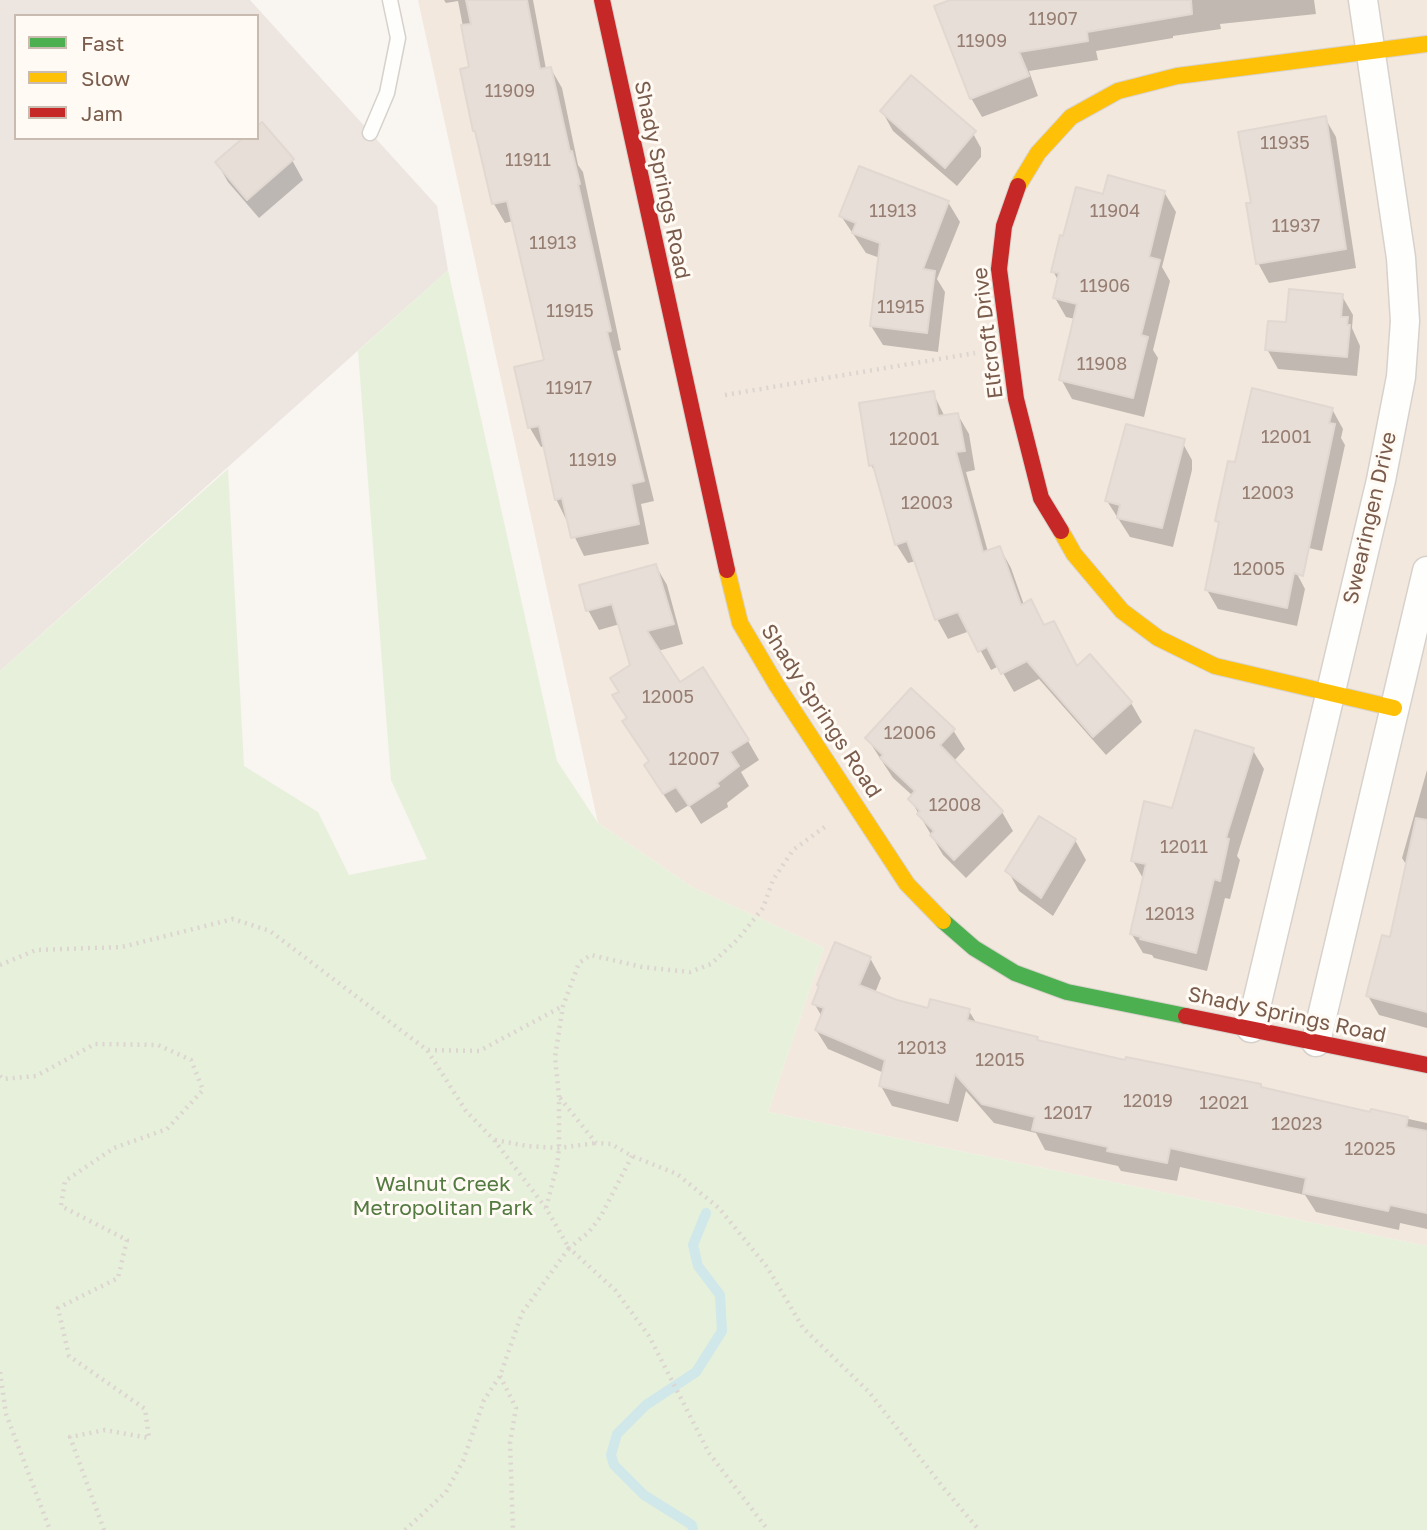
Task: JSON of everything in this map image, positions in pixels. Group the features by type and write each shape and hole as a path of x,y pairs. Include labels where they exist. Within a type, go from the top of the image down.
{"street":[{"name":"Shady Springs Road","path":"602,0 713,514 740,623 776,684 907,884 931,911 974,948 1015,973 1067,992 1427,1065"},
{"name":"Swearingen Drive","path":"1251,1028 1381,480 1401,377 1405,321 1401,258 1363,0"},
{"name":"Elfcroft Drive","path":"1394,708 1215,666 1158,638 1122,611 1074,554 1041,498 1016,398 999,269 1004,226 1020,182 1038,153 1071,117 1118,91 1177,76 1427,44"},
{"path":"1316,1042 1427,571"}],"lane":[{"path":"370,133 387,93 398,38 390,0"}],"path":[{"path":"725,395 983,352"},
{"path":"546,1208 559,1148 559,1097 555,1057 563,1006 579,964 591,956 642,967 690,972 711,964 738,939 763,908 773,880 793,850 823,826 872,828"},
{"path":"0,965 36,950 122,947 233,919 270,931 427,1049 466,1111 494,1140 546,1208 569,1248 615,1290 649,1336 709,1453 768,1530"},
{"path":"427,1049 479,1051 563,1006"},
{"path":"0,1076 3,1079 36,1076 95,1044 158,1045 191,1060 203,1090 167,1129 114,1148 65,1181 61,1206 127,1240 118,1278 58,1308 69,1356 145,1409 149,1438 105,1430 70,1437 104,1530"},
{"path":"559,1097 596,1143"},
{"path":"494,1140 559,1148 596,1143 611,1144 632,1156 677,1174 719,1208 767,1267 803,1328 870,1392 979,1530"},
{"path":"405,1530 446,1492 463,1461 484,1400 500,1376 522,1314 569,1248 589,1232 601,1216 632,1156"},
{"path":"0,1371 6,1414 50,1530"},
{"path":"500,1376 516,1408 510,1443 513,1530"}],"shaded area":[{"path":"0,0 250,0 437,206 448,270 0,671"},
{"path":"418,0 1427,0 1427,1246 768,1112 824,948 692,887 598,823"}],"green space":[{"name":"Walnut Creek Metropolitan Park","path":"448,270 557,761 598,823 692,887 824,948 768,1112 1427,1246 1427,1530 0,1530 0,671 228,469 244,766 318,812 349,875 427,859 391,780 358,351"}],"building":[{"path":"466,0 527,0 540,69 551,67 580,184 611,331 607,332 644,481 631,484 639,524 571,538 562,498 555,500 539,426 528,428 514,367 544,360 507,201 492,204 473,131 460,69 469,67 461,25 471,24"},
{"path":"950,0 1191,0 1192,14 1087,32 1088,41 1019,52 1029,76 970,99 934,6"},
{"path":"911,75 976,131 945,168 880,111"},
{"path":"1326,116 1346,249 1256,264 1246,203 1251,203 1238,132"},
{"path":"262,122 294,159 247,200 215,162 241,140 259,140 259,124"},
{"path":"859,166 949,201 923,269 935,271 927,333 870,326 880,243 852,233 856,223 839,216"},
{"path":"1108,175 1165,191 1149,257 1160,260 1141,335 1148,337 1133,398 1059,380 1077,304 1053,298 1059,273 1051,272 1076,187 1103,194"},
{"path":"1289,289 1343,294 1341,317 1348,317 1347,325 1350,325 1347,357 1265,350 1268,321 1286,322"},
{"path":"1252,388 1333,408 1329,423 1335,424 1303,576 1294,573 1287,608 1205,590 1219,522 1215,521 1228,461 1235,462"},
{"path":"934,391 938,416 958,413 965,451 956,452 983,552 1000,546 1021,605 1031,599 1044,625 1054,621 1077,666 1090,654 1132,702 1093,737 1027,661 1001,674 987,647 978,652 958,612 935,620 907,541 895,545 873,465 869,466 859,403"},
{"path":"1126,424 1185,439 1162,528 1117,518 1120,505 1105,501"},
{"path":"656,564 674,624 647,631 680,682 703,667 749,740 730,752 739,766 717,783 719,786 689,806 676,787 663,794 644,765 649,761 622,721 627,718 612,695 619,692 610,678 630,665 612,604 586,611 579,585"},
{"path":"911,688 955,729 940,745 1003,811 954,860 930,835 934,831 917,814 920,811 908,799 915,791 880,758 883,755 865,738"},
{"path":"1195,730 1254,748 1226,838 1229,839 1220,881 1214,879 1196,953 1130,934 1146,864 1131,861 1144,801 1172,808"},
{"path":"1039,816 1076,839 1041,898 1005,871"},
{"path":"1416,818 1427,820 1427,1012 1366,996 1382,935 1390,937"},
{"path":"835,942 871,957 859,985 897,1000 928,1008 930,999 970,1009 967,1020 1038,1037 1037,1040 1125,1060 1126,1057 1261,1084 1261,1087 1370,1112 1371,1109 1408,1117 1406,1127 1427,1131 1427,1213 1390,1205 1388,1211 1303,1193 1306,1178 1170,1148 1167,1163 1107,1151 1108,1147 1032,1130 1035,1117 982,1104 955,1074 948,1103 879,1086 885,1060 815,1030 824,1008 812,1004"}],"waterway":[{"path":"693,1530 692,1525 644,1495 614,1465 611,1455 617,1434 646,1405 696,1372 722,1331 720,1295 698,1266 693,1245 706,1213"}],"traffic: fast":[{"path":"943,921 974,948 1015,973 1067,992 1186,1016"}],"traffic: slow":[{"path":"1018,186 1038,153 1071,117 1118,91 1177,76 1427,44"},
{"path":"1061,531 1074,554 1122,611 1158,638 1215,666 1394,708"},
{"path":"727,570 740,623 776,684 907,884 943,921"}],"traffic: jam":[{"path":"602,0 727,570"},
{"path":"1018,186 1004,226 999,269 1016,399 1041,498 1061,531"},
{"path":"1186,1016 1427,1065"}]}
